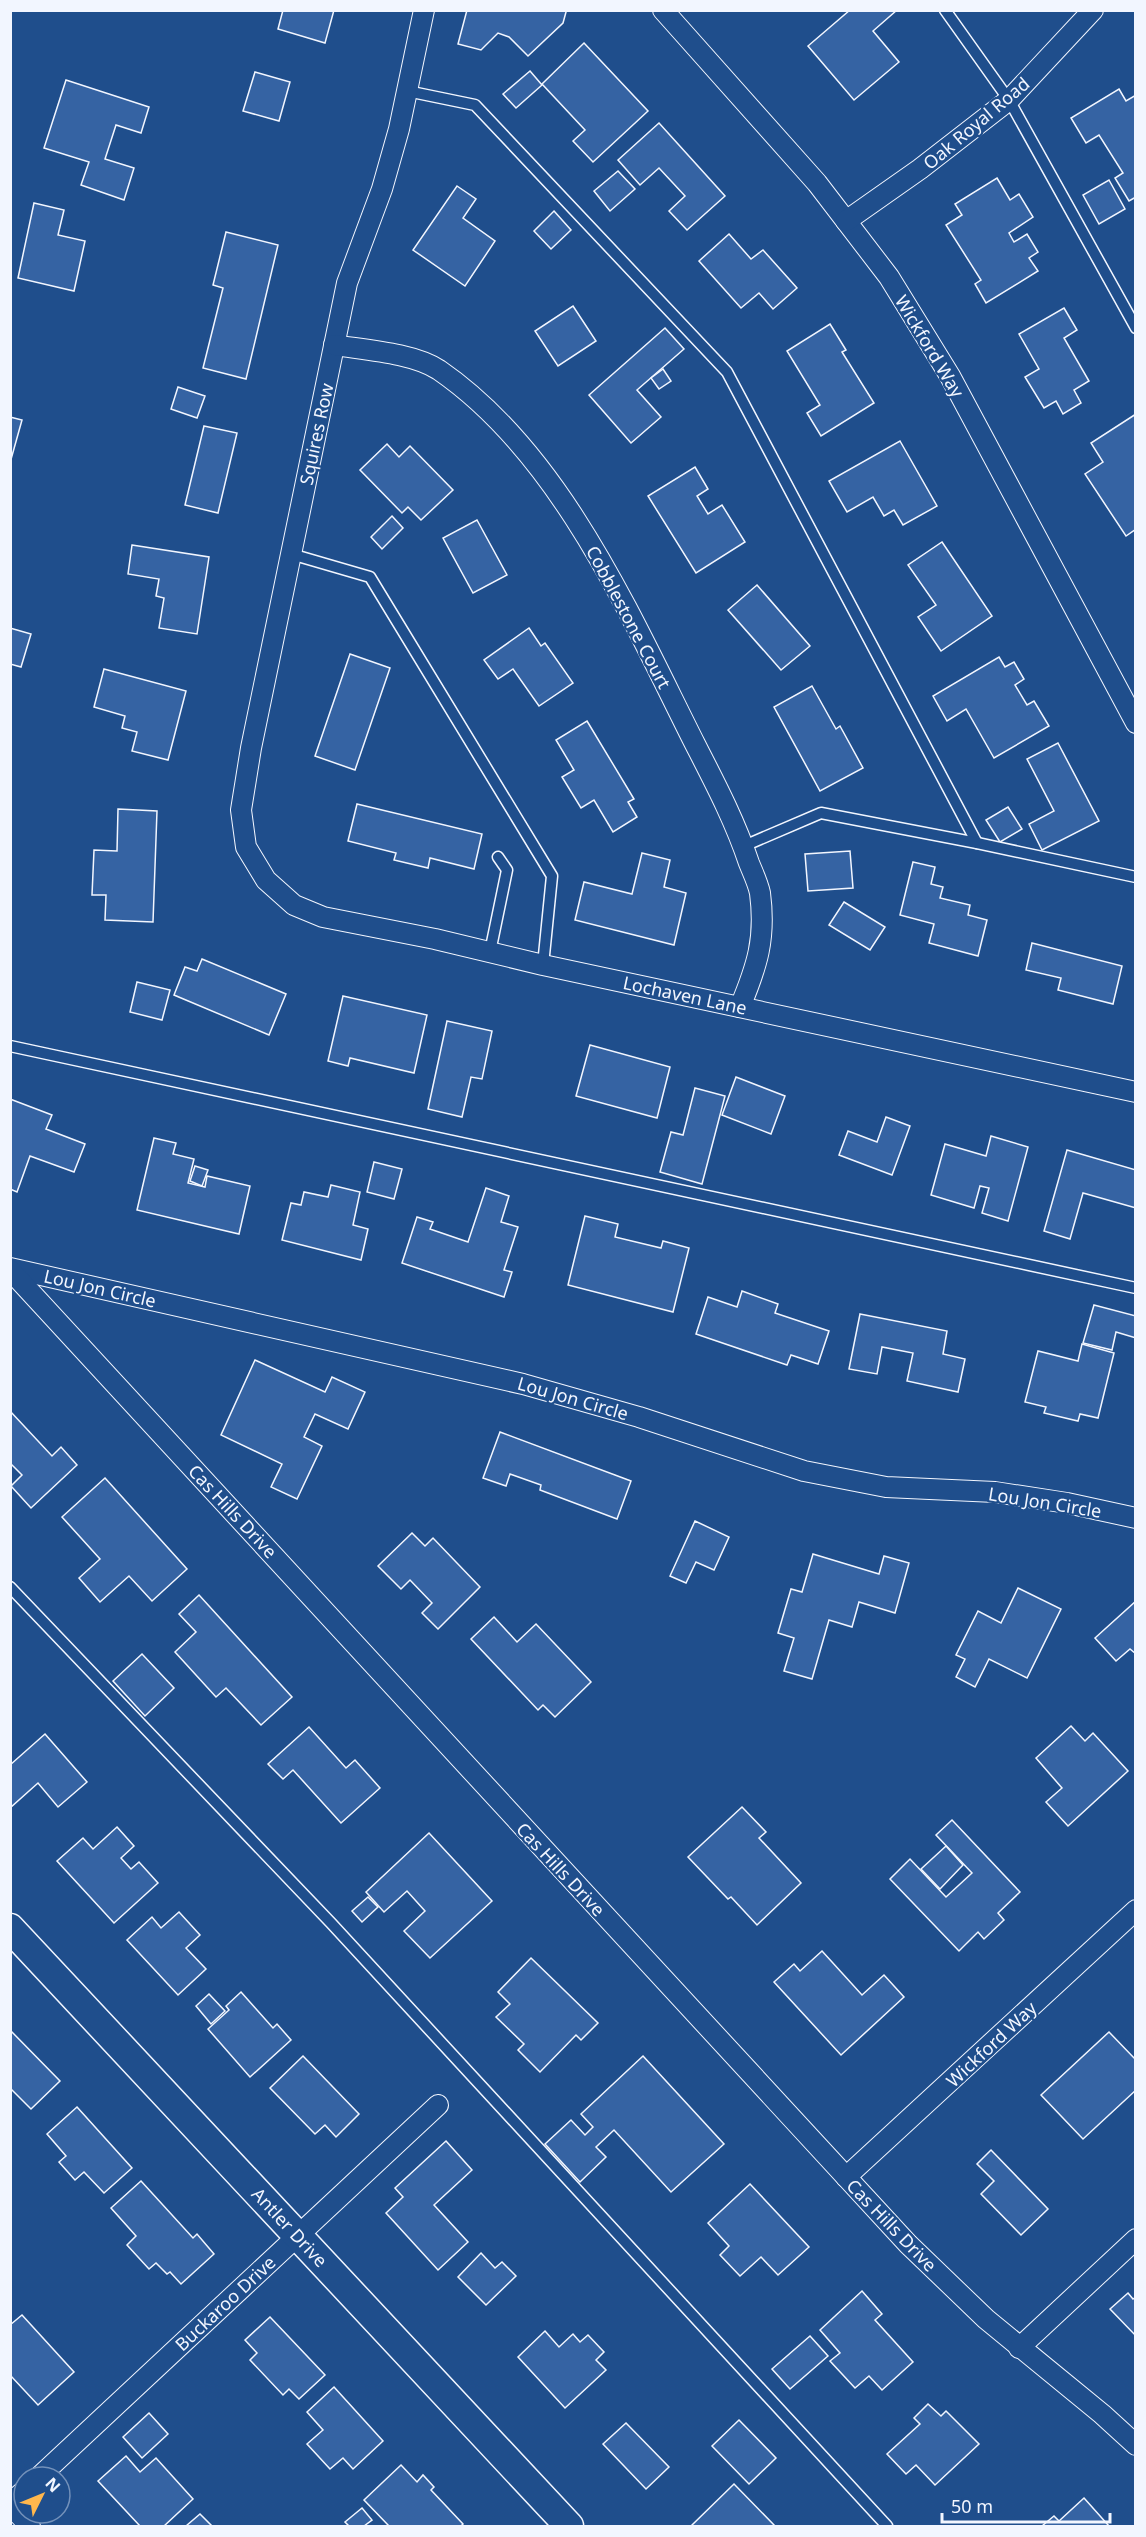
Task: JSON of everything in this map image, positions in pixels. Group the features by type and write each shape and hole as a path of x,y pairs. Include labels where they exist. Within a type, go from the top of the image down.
{"street":[{"name":"Squires Row","path":"255,862 246,847 241,810 251,748 347,283 382,189 407,91 424,10"},
{"name":"Wickford Way","path":"663,10 817,183 889,277 951,376 1136,723"},
{"name":"Oak Royal Road","path":"846,221 920,169 1009,100 1093,10"},
{"name":"Cobblestone Court","path":"334,345 394,354 436,369 471,396 507,430 572,516 615,586 737,828 759,891 762,938 756,968 740,1007"},
{"name":"Lochaven Lane","path":"255,862 266,880 294,904 323,917 1136,1092"},
{"name":"Lou Jon Circle","path":"10,1269 523,1384 639,1417 685,1434 804,1471 886,1487 995,1492 1067,1503 1136,1518"},
{"name":"Cas Hills Drive","path":"10,1269 908,2244 986,2319 1102,2414 1136,2445"},
{"name":"Wickford Way","path":"846,2177 1136,1910"},
{"name":"Antler Drive","path":"10,1928 569,2526"},
{"name":"Buckaroo Drive","path":"52,2465 438,2105"},
{"path":"1019,2348 1136,2239"},
{"path":"10,2504 30,2526"}],"lane":[{"path":"945,10 1009,100 1136,328"},
{"path":"407,91 475,105 727,372 977,843"},
{"path":"291,554 370,577 552,876 543,965"},
{"path":"744,846 821,813 977,843 1136,878"},
{"path":"490,952 507,870 498,856"},
{"path":"10,1046 1136,1288"},
{"path":"10,1587 332,1923 887,2526"}],"building":[{"path":"283,10 334,10 325,43 278,29"},
{"path":"467,10 565,10 566,12 563,23 528,56 509,37 498,33 481,50 458,44"},
{"path":"850,10 897,10 873,31 899,62 854,100 808,46"},
{"path":"584,43 648,111 593,162 573,141 585,130 542,84"},
{"path":"530,71 542,85 516,108 503,94"},
{"path":"255,72 290,82 279,121 243,111"},
{"path":"66,80 149,107 141,133 116,125 105,159 134,168 124,200 81,185 89,162 44,148"},
{"path":"1119,89 1126,101 1136,95 1136,197 1129,201 1115,178 1123,173 1099,135 1086,143 1071,118"},
{"path":"659,123 725,196 687,230 669,211 685,196 659,168 640,185 618,160"},
{"path":"618,171 635,189 610,211 594,191"},
{"path":"997,178 1010,200 1019,194 1033,217 1009,233 1014,242 1027,234 1038,252 1029,258 1038,271 986,303 975,284 981,280 946,225 962,215 955,204"},
{"path":"1109,180 1125,209 1099,224 1083,195"},
{"path":"457,186 476,199 463,218 495,241 465,286 413,250"},
{"path":"34,203 64,210 58,235 85,241 74,291 18,278"},
{"path":"554,211 571,230 551,249 534,231"},
{"path":"226,232 278,245 246,379 203,368 223,288 213,285"},
{"path":"729,234 751,259 763,250 797,288 773,309 759,293 741,308 699,261"},
{"path":"573,306 596,341 558,366 535,331"},
{"path":"1064,308 1077,330 1064,338 1089,381 1074,390 1081,403 1063,414 1056,401 1044,408 1025,377 1039,369 1019,334"},
{"path":"830,324 846,350 842,352 874,403 821,436 807,413 820,405 787,351"},
{"path":"665,328 684,349 637,390 661,417 631,443 589,395"},
{"path":"663,369 671,381 659,389 651,378"},
{"path":"178,387 205,396 197,418 171,409"},
{"path":"1136,414 1136,529 1126,536 1085,474 1103,462 1091,443"},
{"path":"10,417 22,420 10,463"},
{"path":"204,426 237,433 218,513 185,505"},
{"path":"900,441 937,506 903,525 894,510 884,516 873,497 847,512 829,481"},
{"path":"387,444 399,457 410,446 453,490 421,520 408,507 402,513 360,470"},
{"path":"695,467 708,489 697,496 708,514 722,505 745,542 696,573 648,496"},
{"path":"392,516 403,528 382,549 371,537"},
{"path":"477,520 507,575 473,593 443,538"},
{"path":"942,542 992,616 941,651 918,617 936,605 908,565"},
{"path":"132,545 209,557 197,634 159,628 164,598 156,596 159,579 128,574"},
{"path":"757,585 810,646 781,670 728,610"},
{"path":"10,628 31,634 21,667 10,664"},
{"path":"529,628 541,646 545,643 573,683 539,706 513,669 498,679 484,660"},
{"path":"350,654 390,668 355,770 315,756"},
{"path":"999,657 1005,667 1014,662 1024,679 1015,685 1027,705 1034,701 1049,726 994,758 966,709 947,721 933,696"},
{"path":"104,669 186,691 168,760 132,751 137,732 122,728 125,716 94,707"},
{"path":"812,686 836,729 840,726 863,768 820,791 774,707"},
{"path":"587,721 634,799 628,802 637,817 613,832 594,800 581,808 562,777 574,770 556,740"},
{"path":"1058,743 1099,821 1042,850 1029,824 1054,811 1027,759"},
{"path":"357,804 482,834 474,869 430,858 428,868 394,860 396,853 348,841"},
{"path":"1008,807 1022,829 1000,842 986,820"},
{"path":"118,809 157,811 153,922 105,920 106,895 92,895 94,850 117,851"},
{"path":"850,851 853,888 808,891 805,854"},
{"path":"642,853 670,860 664,887 686,893 674,945 575,920 584,882 632,894"},
{"path":"913,862 935,867 931,884 943,887 940,898 970,905 968,915 987,920 978,956 929,943 934,924 900,915"},
{"path":"844,902 885,927 870,950 829,925"},
{"path":"1032,943 1122,966 1113,1004 1058,990 1061,978 1026,970"},
{"path":"202,959 286,994 269,1035 174,995 185,967 197,971"},
{"path":"137,982 170,990 162,1020 130,1012"},
{"path":"343,996 427,1015 414,1073 350,1058 348,1066 328,1061"},
{"path":"447,1021 492,1031 482,1079 471,1077 462,1117 428,1109"},
{"path":"590,1045 670,1067 657,1118 576,1096"},
{"path":"736,1077 785,1096 771,1134 722,1115"},
{"path":"695,1088 725,1096 702,1184 660,1172 671,1132 683,1135"},
{"path":"10,1099 52,1115 46,1129 85,1144 74,1172 30,1156 17,1192 10,1189"},
{"path":"886,1117 910,1126 892,1175 839,1155 848,1131 877,1142"},
{"path":"991,1136 1028,1147 1008,1221 982,1213 989,1188 980,1186 974,1208 931,1195 945,1144 986,1156"},
{"path":"154,1138 176,1143 173,1154 194,1159 188,1183 205,1187 207,1176 250,1186 239,1234 137,1210"},
{"path":"1067,1150 1136,1170 1136,1208 1083,1193 1070,1239 1044,1231"},
{"path":"374,1162 402,1169 394,1199 367,1192"},
{"path":"195,1166 208,1170 202,1186 190,1181"},
{"path":"331,1185 360,1192 353,1225 368,1229 361,1260 282,1240 291,1203 301,1205 304,1192 328,1197"},
{"path":"486,1188 509,1196 501,1222 518,1227 504,1270 512,1272 504,1297 402,1263 417,1217 433,1222 430,1229 468,1242"},
{"path":"585,1216 618,1224 615,1237 661,1248 663,1241 689,1248 673,1312 568,1285"},
{"path":"742,1291 778,1304 775,1313 829,1331 818,1364 791,1355 787,1365 696,1334 708,1297 737,1307"},
{"path":"1094,1305 1136,1316 1136,1338 1116,1332 1112,1350 1083,1343"},
{"path":"860,1314 947,1331 943,1354 965,1359 958,1392 907,1381 913,1353 882,1347 877,1374 849,1369"},
{"path":"1082,1344 1114,1353 1098,1418 1080,1414 1078,1421 1044,1413 1046,1407 1025,1402 1038,1351 1078,1361"},
{"path":"255,1360 325,1392 332,1377 365,1392 348,1429 315,1414 304,1437 322,1446 297,1499 271,1487 282,1464 221,1435"},
{"path":"10,1411 52,1456 61,1447 77,1465 31,1508 11,1486 22,1475 10,1463"},
{"path":"500,1432 631,1481 617,1519 540,1490 541,1485 510,1474 506,1486 483,1478"},
{"path":"105,1478 187,1569 152,1601 129,1576 100,1602 79,1578 100,1559 62,1517"},
{"path":"695,1521 729,1537 714,1570 696,1562 686,1583 670,1576"},
{"path":"412,1533 425,1546 433,1538 480,1587 438,1629 422,1613 432,1603 410,1580 401,1589 378,1566"},
{"path":"813,1554 879,1574 884,1556 909,1563 895,1613 859,1602 852,1627 829,1620 812,1679 784,1671 794,1638 778,1633 791,1589 802,1592"},
{"path":"1018,1588 1061,1609 1027,1678 989,1659 975,1687 956,1677 965,1659 956,1655 978,1611 1001,1623"},
{"path":"199,1595 292,1697 261,1725 226,1688 216,1697 175,1652 196,1632 179,1614"},
{"path":"1136,1601 1136,1654 1130,1649 1116,1661 1095,1638"},
{"path":"494,1617 517,1642 536,1624 591,1682 555,1717 543,1705 538,1710 471,1639"},
{"path":"142,1654 174,1688 145,1716 113,1681"},
{"path":"1071,1726 1085,1741 1093,1733 1128,1771 1068,1826 1046,1802 1062,1788 1036,1758"},
{"path":"309,1727 346,1768 355,1760 380,1788 341,1823 293,1770 283,1779 268,1764"},
{"path":"45,1734 87,1782 58,1807 38,1783 11,1807 10,1765"},
{"path":"742,1807 766,1832 759,1838 801,1883 757,1925 731,1897 728,1899 688,1857"},
{"path":"952,1820 1020,1892 998,1913 1004,1920 984,1939 978,1932 959,1951 890,1879 910,1859 946,1897 972,1873 936,1835"},
{"path":"117,1827 134,1846 121,1858 131,1869 139,1862 158,1883 114,1923 57,1861 83,1838 93,1849"},
{"path":"429,1833 492,1901 430,1958 404,1931 425,1911 407,1891 384,1912 366,1892"},
{"path":"946,1846 963,1865 940,1889 921,1869"},
{"path":"368,1897 378,1907 362,1922 352,1911"},
{"path":"179,1912 200,1935 186,1948 206,1969 178,1995 127,1940 152,1917 161,1928"},
{"path":"822,1951 862,1995 884,1975 904,1997 841,2055 774,1982 794,1964 800,1971"},
{"path":"531,1958 598,2023 581,2040 576,2035 540,2072 518,2050 524,2044 496,2017 510,2004 498,1992"},
{"path":"241,1992 273,2028 277,2024 291,2040 250,2077 208,2029 229,2010 226,2006"},
{"path":"209,1994 225,2011 211,2024 196,2006"},
{"path":"10,2030 60,2081 31,2109 10,2088"},
{"path":"1109,2032 1136,2060 1136,2090 1083,2139 1041,2095"},
{"path":"303,2056 359,2114 336,2137 325,2125 315,2134 270,2088"},
{"path":"643,2056 724,2144 671,2192 614,2130 596,2147 606,2157 580,2182 545,2144 571,2120 585,2135 593,2127 581,2114"},
{"path":"77,2107 132,2168 104,2193 84,2172 75,2180 59,2162 66,2156 47,2134"},
{"path":"446,2141 472,2170 434,2205 468,2242 438,2270 386,2213 403,2197 395,2188"},
{"path":"991,2150 1048,2209 1021,2235 981,2194 994,2181 977,2164"},
{"path":"141,2181 193,2238 197,2234 214,2254 181,2284 170,2272 167,2274 156,2263 149,2269 127,2245 136,2236 111,2208"},
{"path":"750,2184 809,2247 778,2275 761,2257 740,2276 720,2255 729,2246 708,2223"},
{"path":"481,2253 495,2268 502,2262 516,2276 486,2305 458,2277"},
{"path":"862,2291 882,2314 875,2320 913,2362 882,2390 869,2376 855,2388 830,2361 840,2353 820,2330"},
{"path":"1128,2293 1133,2299 1136,2297 1136,2336 1110,2309"},
{"path":"22,2315 74,2372 38,2405 10,2375 10,2325"},
{"path":"270,2317 325,2375 299,2399 289,2389 283,2395 250,2360 257,2353 245,2340"},
{"path":"545,2331 559,2347 573,2334 580,2342 588,2335 604,2352 596,2360 606,2370 565,2408 518,2357"},
{"path":"810,2336 828,2356 790,2389 772,2369"},
{"path":"334,2387 383,2441 353,2469 343,2458 330,2469 307,2444 323,2430 307,2412"},
{"path":"928,2404 941,2416 946,2411 979,2444 935,2485 916,2465 906,2474 887,2454 920,2424 914,2418"},
{"path":"149,2413 168,2434 142,2458 123,2437"},
{"path":"739,2420 776,2458 749,2484 712,2446"},
{"path":"626,2423 669,2467 646,2489 603,2444"},
{"path":"126,2456 140,2472 156,2458 193,2499 164,2526 140,2526 98,2481"},
{"path":"401,2465 417,2482 423,2475 434,2487 431,2490 463,2524 461,2526 389,2526 364,2500"},
{"path":"734,2484 775,2526 691,2526"},
{"path":"1084,2498 1109,2526 1042,2526 1054,2516 1059,2521"},
{"path":"362,2508 372,2520 364,2526 349,2526 345,2522"},
{"path":"200,2514 212,2526 186,2526"}]}
